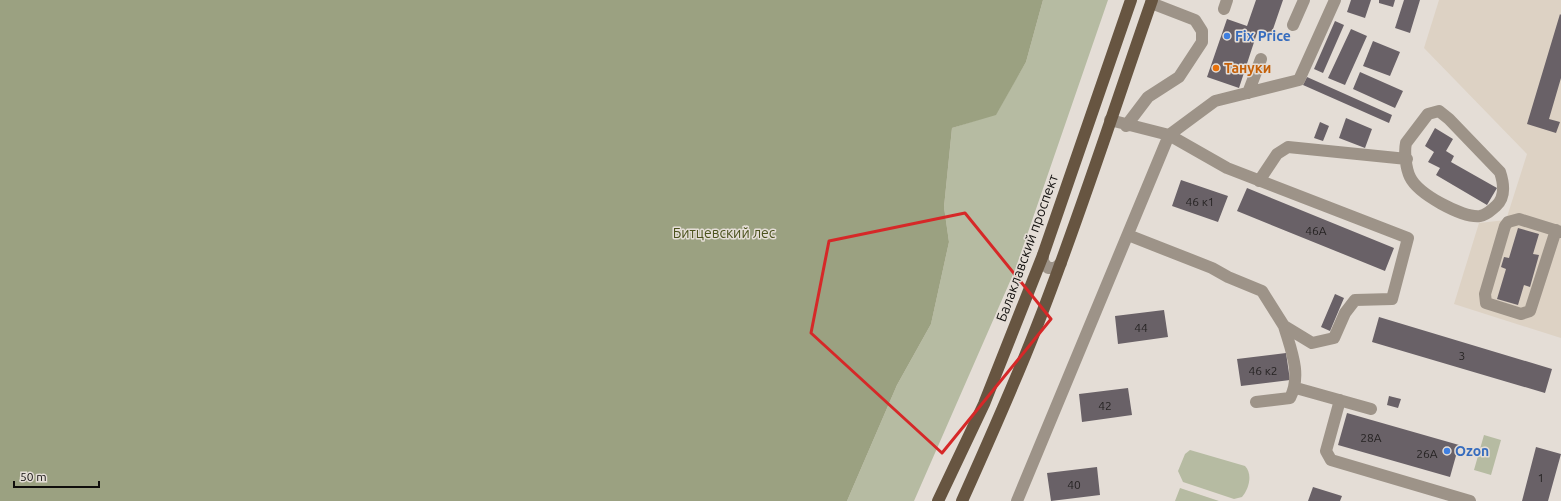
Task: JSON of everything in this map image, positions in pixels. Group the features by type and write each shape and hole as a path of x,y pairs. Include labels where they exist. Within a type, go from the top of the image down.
{"main road":[{"name":"Балаклавский проспект","path":"938,501 984,404 1043,255 1131,0"},
{"path":"962,501 997,423 1061,262 1152,1"}],"street":[{"path":"1293,25 1304,0"},
{"path":"1017,501 1169,135 1216,101 1299,80 1335,0"},
{"path":"1126,126 1148,97 1179,77 1202,42 1202,31 1195,20 1152,1"},
{"path":"1248,93 1261,59"},
{"path":"1439,112 1449,119 1500,172 1503,182 1503,192 1500,202 1491,211 1480,216 1470,215 1452,209 1428,196 1410,177 1407,159 1405,147 1408,139 1428,114 1439,112"},
{"path":"1110,120 1126,126 1169,135 1227,168 1408,238 1392,299 1355,300 1345,313 1334,338 1312,343 1284,326"},
{"path":"1260,181 1276,154 1288,147 1407,159"},
{"path":"1491,211 1519,219 1558,231 1533,306 1530,311 1521,314 1491,305 1484,300 1505,226 1508,222 1519,219"},
{"path":"1128,235 1212,268 1228,277 1262,291 1284,326 1295,362 1296,388 1290,398 1256,402"},
{"path":"1043,255 1043,262 1048,268 1055,268 1061,262"},
{"path":"1296,388 1371,409"},
{"path":"1340,400 1326,452 1331,460 1470,501"}],"highlighted area":[{"path":"965,213 1051,319 942,453 811,333 829,241"}],"shaded area":[{"path":"1439,0 1561,0 1561,338 1454,304 1479,223 1506,220 1527,154 1424,48"}],"green space":[{"name":"Битцевский лес","path":"0,0 1043,0 1026,62 996,115 952,128 944,207 949,242 931,324 897,385 847,501 0,501"},
{"path":"1043,0 1108,0 1015,270 914,501 847,501 897,385 931,324 949,242 944,207 952,128 996,114 1026,62"},
{"path":"1484,435 1501,440 1491,475 1474,470"},
{"path":"1190,450 1245,466 1249,473 1249,482 1247,490 1242,497 1234,499 1183,482 1178,471 1185,454"},
{"path":"1180,488 1219,501 1175,501"}],"building":[{"path":"1256,0 1283,0 1271,35 1258,30 1239,88 1207,77 1227,19 1247,26"},
{"path":"1351,0 1371,0 1365,18 1347,12"},
{"path":"1379,0 1395,0 1393,7 1379,3"},
{"path":"1404,0 1420,0 1410,33 1395,28"},
{"path":"1560,14 1561,78 1549,119 1560,122 1556,133 1527,124"},
{"path":"1335,21 1344,25 1323,73 1314,69"},
{"path":"1351,29 1367,36 1345,85 1328,78"},
{"path":"1373,41 1400,52 1390,76 1363,66"},
{"path":"1360,72 1403,91 1395,108 1353,89"},
{"path":"1307,77 1392,115 1389,123 1303,85"},
{"path":"1346,118 1372,129 1365,148 1339,138"},
{"path":"1320,122 1329,126 1323,141 1314,138"},
{"path":"1435,128 1453,139 1446,151 1454,156 1451,162 1497,188 1487,205 1436,175 1440,168 1428,162 1434,152 1425,146"},
{"path":"1181,180 1228,196 1218,222 1172,206"},
{"path":"1247,188 1394,248 1385,271 1237,211"},
{"path":"1518,228 1539,234 1533,254 1539,255 1530,287 1524,285 1518,305 1497,299 1506,269 1501,267 1504,257 1509,258"},
{"path":"1335,294 1344,298 1330,331 1321,327"},
{"path":"1164,310 1168,337 1118,344 1115,316"},
{"path":"1379,317 1552,369 1545,393 1372,342"},
{"path":"1286,353 1290,380 1241,386 1237,359"},
{"path":"1128,388 1132,415 1082,422 1079,394"},
{"path":"1389,396 1401,399 1398,408 1387,405"},
{"path":"1347,413 1459,445 1450,477 1338,445"},
{"path":"1536,447 1561,454 1548,501 1522,501"},
{"path":"1097,467 1100,495 1051,501 1047,473"},
{"path":"1313,487 1342,496 1340,501 1308,501"}],"place":[{"name":"Fix Price","path":"1227,36"},
{"name":"Тануки","path":"1216,68"},
{"name":"Ozon","path":"1447,451"}]}
